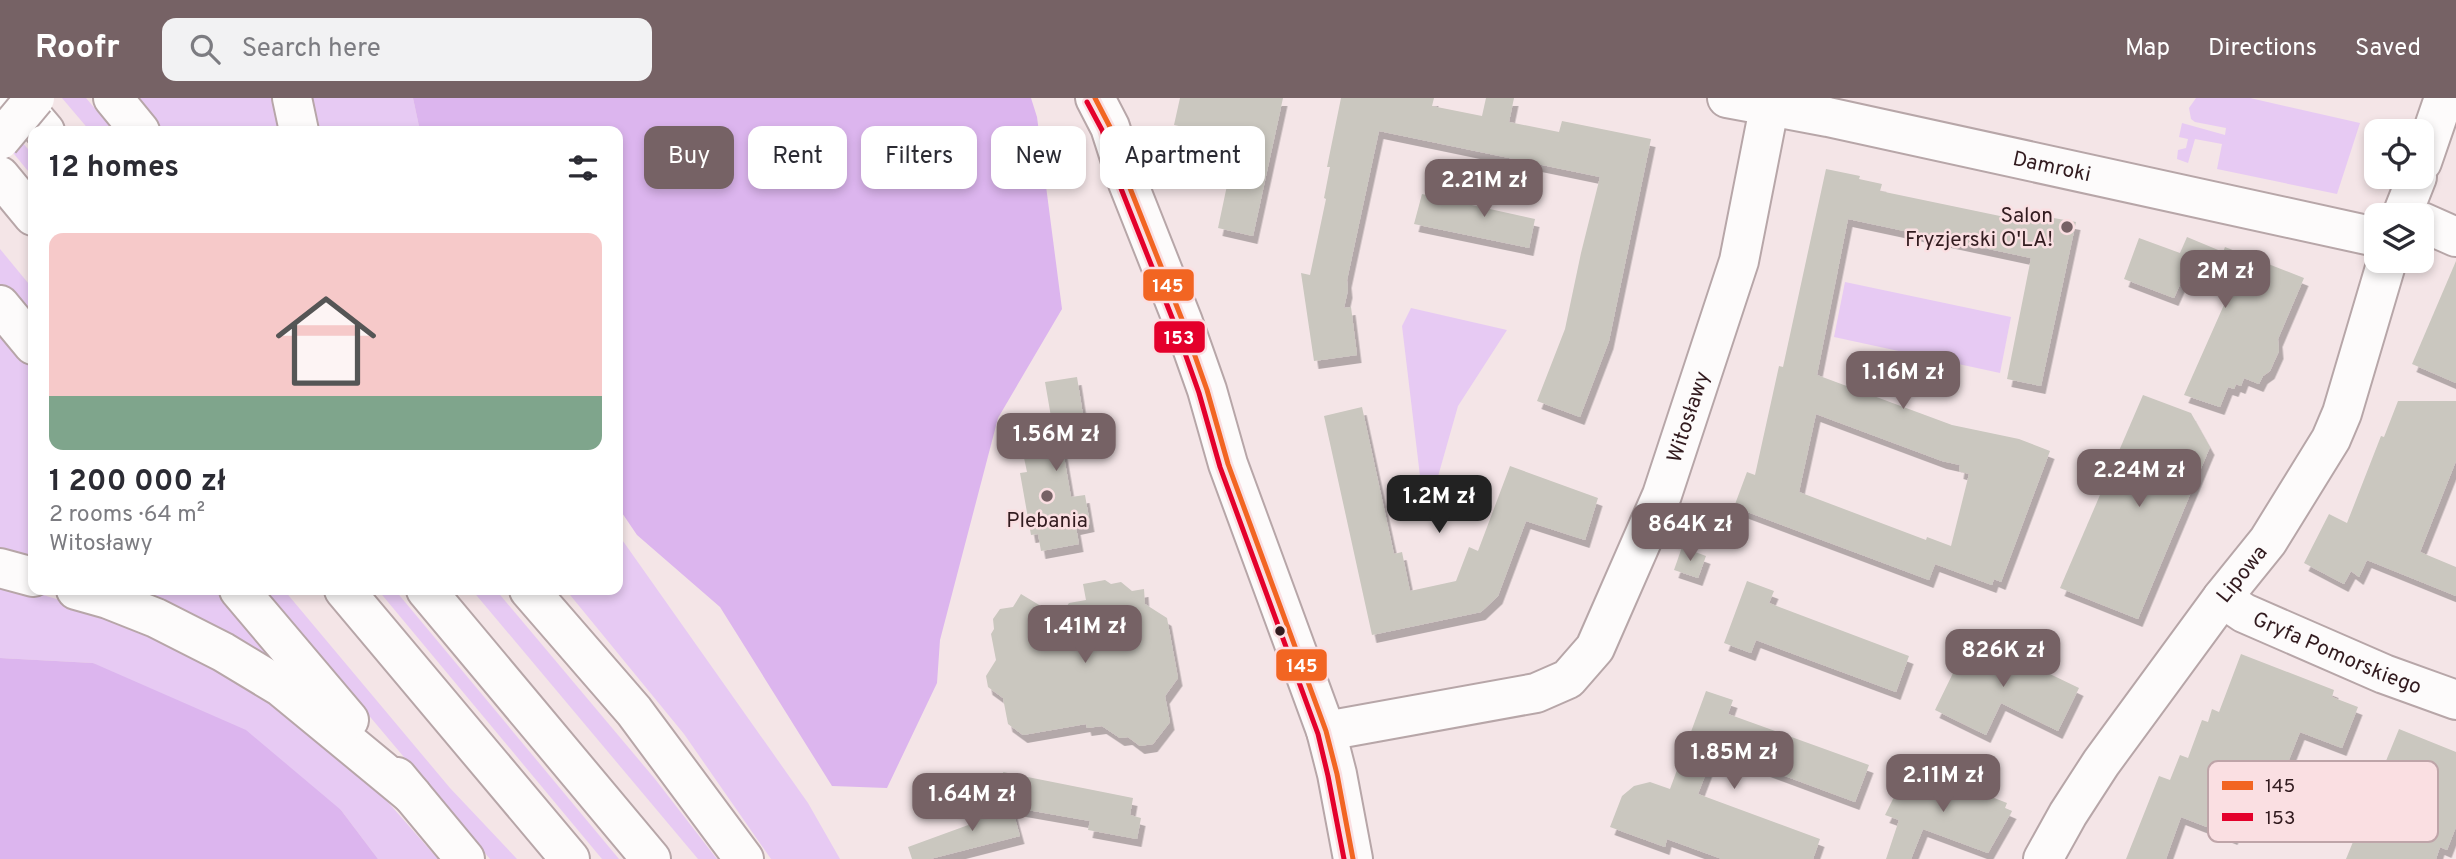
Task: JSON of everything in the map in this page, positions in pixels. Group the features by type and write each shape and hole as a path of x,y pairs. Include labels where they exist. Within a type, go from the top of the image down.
{"main road":[{"path":"17,98 41,126"},
{"path":"0,140 35,98"},
{"path":"113,98 137,126"},
{"path":"292,98 298,126"},
{"path":"1095,98 1110,127 1128,183 1208,390 1228,464 1325,730 1337,774 1353,859"},
{"name":"Damroki","path":"1727,98 1770,103 1854,123 2364,214"},
{"path":"2434,127 2444,98"},
{"name":"Witosławy","path":"1325,730 1536,693 1568,679 1595,648 1662,495 1739,261 1770,103"},
{"path":"0,176 28,210"},
{"path":"2434,230 2456,237"},
{"name":"Lipowa","path":"2043,859 2101,763 2221,598 2267,541 2330,439 2342,413 2383,273"},
{"path":"0,305 28,339"},
{"path":"0,568 28,576"},
{"path":"94,595 156,618 223,652 281,687 412,795"},
{"path":"243,595 465,859"},
{"path":"348,595 570,859"},
{"path":"430,595 651,859"},
{"path":"534,595 634,711 744,859"},
{"name":"Gryfa Pomorskiego","path":"2221,598 2244,613 2384,674 2456,700"}],"shaded area":[{"path":"62,98 86,98 110,126 86,126"},
{"path":"136,98 279,98 285,126 160,126"},
{"path":"307,98 413,98 419,126 312,126"},
{"path":"413,98 1031,98 1038,126 991,126 991,189 1046,189 1062,309 998,418 940,640 937,683 887,788 832,786 720,607 637,535 623,514 623,126 419,126"},
{"path":"2196,98 2250,98 2360,123 2337,194 2217,169 2222,144 2195,139 2188,163 2177,159 2178,150 2186,148 2188,139 2179,137 2182,123 2225,135 2226,128 2191,119 2189,108"},
{"path":"0,116 28,149 28,171 0,137"},
{"path":"0,249 28,283 28,319 0,284"},
{"path":"1845,282 2011,317 2000,373 1834,337"},
{"path":"1411,308 1507,330 1458,406 1435,487 1420,476 1402,326"},
{"path":"0,326 28,359 28,562 0,554"},
{"path":"623,541 808,803 840,859 771,859 684,734 570,595 623,595"},
{"path":"0,582 28,590 28,595 43,595 116,617 244,680 379,792 438,859 378,859 341,810 93,663 0,658"},
{"path":"128,595 232,595 298,673"},
{"path":"267,595 288,595 450,788 517,859 490,859"},
{"path":"382,595 399,595 619,859 602,859"},
{"path":"476,595 500,595 655,779 717,859 698,859"},
{"path":"0,658 93,663 246,730 341,810 378,859 0,859"}],"building":[{"path":"1180,98 1283,98 1265,181 1265,126 1174,125"},
{"path":"1341,98 1434,98 1432,106 1482,116 1486,98 1514,98 1509,122 1559,132 1562,121 1651,139 1609,341 1580,417 1537,401 1565,329 1600,177 1379,131 1347,280 1344,308 1351,307 1357,355 1314,361 1301,273 1310,275 1326,199 1324,198 1330,167 1327,167"},
{"path":"1826,169 1882,184 1880,191 2024,221 2026,213 2076,222 2041,386 2007,379 2031,258 1848,219 1817,375 1952,425 2019,439 2050,451 2001,582 1994,579 1992,585 1935,564 1929,580 1734,507 1747,472 1755,475 1779,366 1783,367","holes":["1816,414 1942,461 1960,465 1959,471 1969,474 1951,546 1927,537 1926,540 1799,492"]},
{"path":"1226,189 1263,189 1253,236 1218,228"},
{"path":"1422,194 1535,219 1529,248 1414,224"},
{"path":"2187,237 2223,252 2225,247 2304,278 2278,339 2279,351 2270,371 2263,376 2259,384 2244,378 2241,386 2236,384 2234,389 2228,387 2220,407 2184,395 2231,289 2187,269 2174,298 2124,279 2139,238 2180,253"},
{"path":"2456,261 2456,383 2412,364"},
{"name":"Plebania","path":"1077,377 1086,434 1058,439 1061,439 1071,497 1085,495 1090,524 1076,527 1079,544 1041,551 1038,534 1031,535 1020,473 1027,472 1023,453 1035,450 1034,443 1055,440 1045,382"},
{"path":"2143,395 2191,413 2210,447 2138,619 2060,588"},
{"path":"2398,401 2456,401 2456,461 2420,552 2456,567 2456,596 2367,560 2359,577 2351,571 2344,584 2304,563 2329,514 2347,523 2381,436 2384,437"},
{"path":"1362,407 1394,554 1402,552 1410,591 1456,581 1469,547 1478,551 1510,466 1598,498 1585,540 1526,521 1498,596 1481,612 1372,635 1324,416"},
{"path":"1682,547 1706,556 1698,578 1674,570"},
{"path":"1105,580 1111,584 1121,582 1132,591 1144,589 1145,604 1167,618 1178,678 1165,696 1170,722 1153,744 1140,746 1128,737 1120,738 1102,726 1087,728 1086,724 1023,735 1008,724 1003,698 988,687 986,676 996,660 991,634 994,629 993,619 1000,609 1013,607 1021,594 1059,617 1069,603 1086,600 1083,584"},
{"path":"1747,581 1774,591 1769,603 1909,656 1896,692 1756,640 1751,653 1724,643"},
{"path":"1971,636 2079,688 2058,731 2001,703 1986,735 1935,710"},
{"path":"2241,654 2334,690 2332,697 2358,707 2342,748 2300,732 2289,761 2208,761 2208,827 2181,817 2166,859 2126,859 2159,776 2170,780 2180,755 2188,758 2202,720 2208,722 2212,709 2219,712"},
{"path":"1706,691 1733,700 1728,714 1869,765 1855,802 1715,750 1698,794 1820,839 1813,859 1722,859 1667,839 1665,847 1610,827 1622,796 1634,786 1650,782 1670,789"},
{"path":"2399,729 2456,752 2456,827 2447,850 2440,847 2436,859 2346,859 2353,842 2438,842 2438,761 2386,761"},
{"path":"1910,765 2007,803 2005,808 2012,811 1988,853 1923,829 1911,859 1886,859 1899,820 1885,815"},
{"path":"1003,772 1133,798 1130,815 1141,818 1137,839 1088,830 1090,821 1016,808"},
{"path":"1010,800 1020,836 930,859 912,859 908,847 971,824 968,811"}],"transit line":[{"name":"145","path":"1095,98 1110,127 1128,183 1183,322 1207,390 1228,464 1326,731 1353,859"},
{"name":"153","path":"1087,102 1102,130 1120,186 1175,325 1199,393 1220,467 1318,734 1344,859"}],"place":[{"name":"Salon Fryzjerski O'LA!","path":"2067,227"},
{"name":"Plebania","path":"1047,496"}]}
